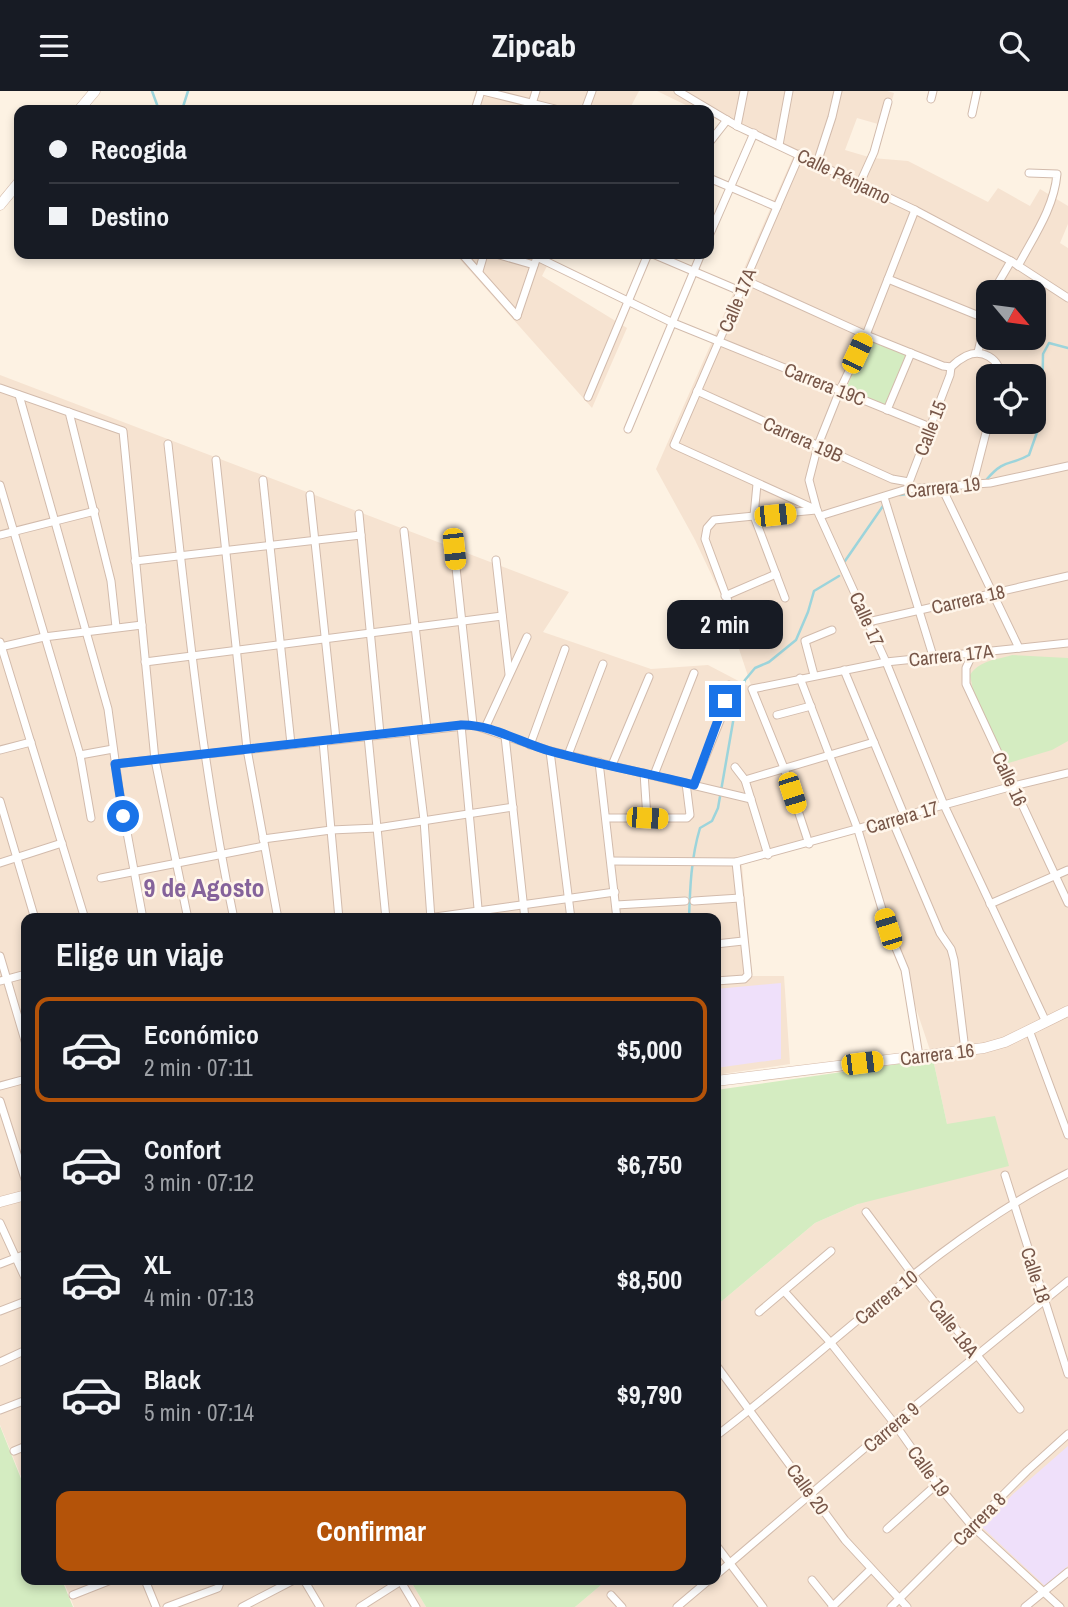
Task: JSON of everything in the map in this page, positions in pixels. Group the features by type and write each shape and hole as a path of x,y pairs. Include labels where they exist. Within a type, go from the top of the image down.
{"main road":[{"path":"83,105 95,91"},
{"path":"0,205 14,188"},
{"name":"Carrera 16","path":"721,1080 965,1050 1004,1042 1068,1011"},
{"path":"0,1202 21,1196"}],"street":[{"path":"482,91 525,105"},
{"name":"Calle Pénjamo","path":"678,91 704,105"},
{"path":"737,126 744,91"},
{"path":"779,145 789,91"},
{"path":"817,163 838,91"},
{"path":"972,114 977,91"},
{"path":"860,183 874,152 888,102"},
{"name":"Calle Pénjamo","path":"714,111 737,126 915,210 1068,297"},
{"path":"714,137 727,120"},
{"path":"714,225 754,133"},
{"name":"Calle 17A","path":"758,484 674,445 800,154"},
{"path":"1002,280 1049,210 1056,190 1057,174 1029,173"},
{"path":"714,180 777,207"},
{"name":"Calle 17","path":"915,210 866,335 818,445 809,480 818,513 886,662 944,805 1046,1022"},
{"path":"467,259 517,316 536,259"},
{"path":"479,271 483,259"},
{"name":"Carrera 19C","path":"538,259 671,322 930,427"},
{"path":"588,397 648,259"},
{"path":"663,259 740,291"},
{"path":"628,429 699,259"},
{"path":"888,279 976,315"},
{"path":"745,280 866,335 951,367 966,356 978,352 990,357 997,364"},
{"path":"887,409 911,353"},
{"name":"Calle 15","path":"908,485 951,367"},
{"path":"0,388 123,431 155,760 187,913"},
{"name":"Carrera 19B","path":"697,391 908,485"},
{"path":"19,394 108,709 142,913"},
{"path":"69,412 111,581 116,627"},
{"path":"973,484 986,434"},
{"path":"168,444 190,656 220,853 233,913"},
{"path":"216,460 247,749 277,913"},
{"name":"Carrera 19","path":"726,596 705,539 714,520 818,513 884,497 908,485 990,483 1068,466"},
{"path":"263,479 291,744"},
{"path":"785,598 754,516 758,484 818,513"},
{"path":"0,485 80,755 91,818"},
{"path":"942,486 1019,648"},
{"path":"310,495 336,739"},
{"path":"884,497 933,656"},
{"path":"0,535 95,511"},
{"path":"359,514 380,734"},
{"path":"404,531 427,729"},
{"path":"135,561 361,535"},
{"path":"454,549 473,725"},
{"path":"496,560 509,674"},
{"path":"744,644 726,596 776,574"},
{"name":"Carrera 18","path":"868,622 1068,576"},
{"path":"145,662 502,616"},
{"path":"83,913 1,645 142,625"},
{"path":"814,675 805,641 832,629"},
{"path":"485,728 527,637"},
{"name":"Carrera 17A","path":"784,768 752,689 886,662 1068,643"},
{"path":"530,745 565,649"},
{"name":"Calle 16","path":"973,653 966,668 966,684 1068,902"},
{"path":"568,755 603,664"},
{"path":"844,670 905,817"},
{"path":"654,775 694,673"},
{"path":"612,765 649,677"},
{"path":"800,678 858,830 888,929 908,979 919,1056"},
{"path":"606,818 687,818 690,815 690,784 721,717 729,685"},
{"path":"777,715 811,706"},
{"path":"461,725 478,913"},
{"path":"115,764 473,725 550,751 751,799"},
{"path":"413,731 424,821 431,913"},
{"path":"368,736 385,913"},
{"path":"506,736 525,913"},
{"path":"323,741 338,913"},
{"path":"0,750 31,742"},
{"path":"745,780 874,742"},
{"path":"80,755 113,749"},
{"path":"550,751 569,913"},
{"path":"599,762 617,913"},
{"path":"735,767 745,780 768,855"},
{"path":"784,768 809,844"},
{"path":"644,773 647,818"},
{"name":"Carrera 17","path":"611,861 736,862 1068,773"},
{"path":"0,801 33,913"},
{"path":"101,878 331,830 377,828 513,807"},
{"path":"892,820 940,933 951,949 965,1050"},
{"path":"0,863 62,843"},
{"path":"721,980 747,976 736,862"},
{"path":"990,904 1068,870"},
{"path":"487,913 615,892"},
{"path":"616,905 740,898"},
{"path":"721,943 743,941"},
{"path":"0,956 3,980 21,1030"},
{"path":"3,980 21,975"},
{"path":"1030,1030 1068,1131"},
{"path":"0,1086 21,1080"},
{"path":"0,1101 21,1166"},
{"name":"Carrera 10","path":"721,1432 913,1275 978,1226 1068,1173"},
{"name":"Calle 18","path":"1005,1175 1068,1374"},
{"name":"Calle 18A","path":"866,1212 1020,1409"},
{"path":"0,1223 21,1254"},
{"path":"759,1312 831,1251"},
{"path":"0,1264 21,1256"},
{"name":"Carrera 9","path":"721,1571 894,1423 1068,1281"},
{"name":"Calle 19","path":"784,1290 830,1342 972,1527 1060,1607"},
{"path":"0,1311 21,1303"},
{"path":"0,1361 21,1352"},
{"name":"Calle 20","path":"721,1373 845,1540 907,1607"},
{"path":"0,1410 21,1402"},
{"name":"Carrera 8","path":"891,1607 1068,1434"},
{"path":"15,1451 21,1448"},
{"path":"887,1528 937,1484"},
{"path":"721,1551 763,1607"},
{"path":"812,1580 833,1607 871,1569"},
{"path":"1025,1607 1068,1571"},
{"path":"73,1595 98,1585"},
{"path":"147,1585 156,1607"},
{"path":"167,1607 218,1588 220,1585"},
{"path":"242,1607 284,1585"},
{"path":"307,1585 320,1607"},
{"path":"360,1607 394,1585"},
{"path":"402,1585 416,1607"},
{"path":"677,1607 703,1585"},
{"path":"611,1595 622,1607"}],"shaded area":[{"path":"476,91 639,91 632,105 472,105"},
{"path":"657,91 887,91 894,93 885,126 857,118 845,150 872,158 908,161 988,202 998,188 1030,206 1040,189 1068,206 1068,224 1060,243 1068,248 1068,1607 575,1607 601,1585 721,1585 721,1302 815,1223 858,1204 947,1124 933,1059 857,833 805,847 804,845 742,865 752,976 784,976 790,1064 721,1074 721,913 21,913 21,1193 0,1198 0,375 569,592 543,632 651,669 708,665 752,688 721,595 695,540 656,469 793,157 714,118 714,105 686,105"},
{"path":"459,259 550,259 542,276 627,328 592,408"},
{"path":"781,983 781,1059 721,1067 721,989"},
{"path":"21,1201 21,1477 0,1425 0,1207"},
{"path":"1068,1446 1068,1566 1045,1586 982,1527 1013,1494"},
{"path":"65,1585 413,1585 426,1607 74,1607"}],"green space":[{"path":"867,338 908,355 886,406 846,389"},
{"path":"1012,655 1068,658 1068,741 1052,750 1005,764 973,690 970,675 983,663"},
{"path":"933,1059 947,1124 995,1116 1009,1166 858,1204 815,1223 721,1302 721,1089"},
{"path":"0,1426 21,1478 21,1585 64,1585 73,1607 0,1607"},
{"path":"413,1585 601,1585 575,1607 426,1607"}],"waterway":[{"path":"152,91 157,105"},
{"path":"184,105 188,91"},
{"path":"987,479 1003,465 1029,455 1042,418 1043,354 1049,343 1068,348"},
{"path":"900,495 921,492"},
{"path":"845,561 883,506"},
{"path":"689,913 697,839 700,828 712,821 718,808 737,699 745,680 755,668 769,662 796,640 814,591 839,576"}],"district":[{"name":"9 de Agosto","path":"204,887"}],"route":[{"path":"123,816 115,764 461,725 485,728 550,751 694,785 725,701"}]}
